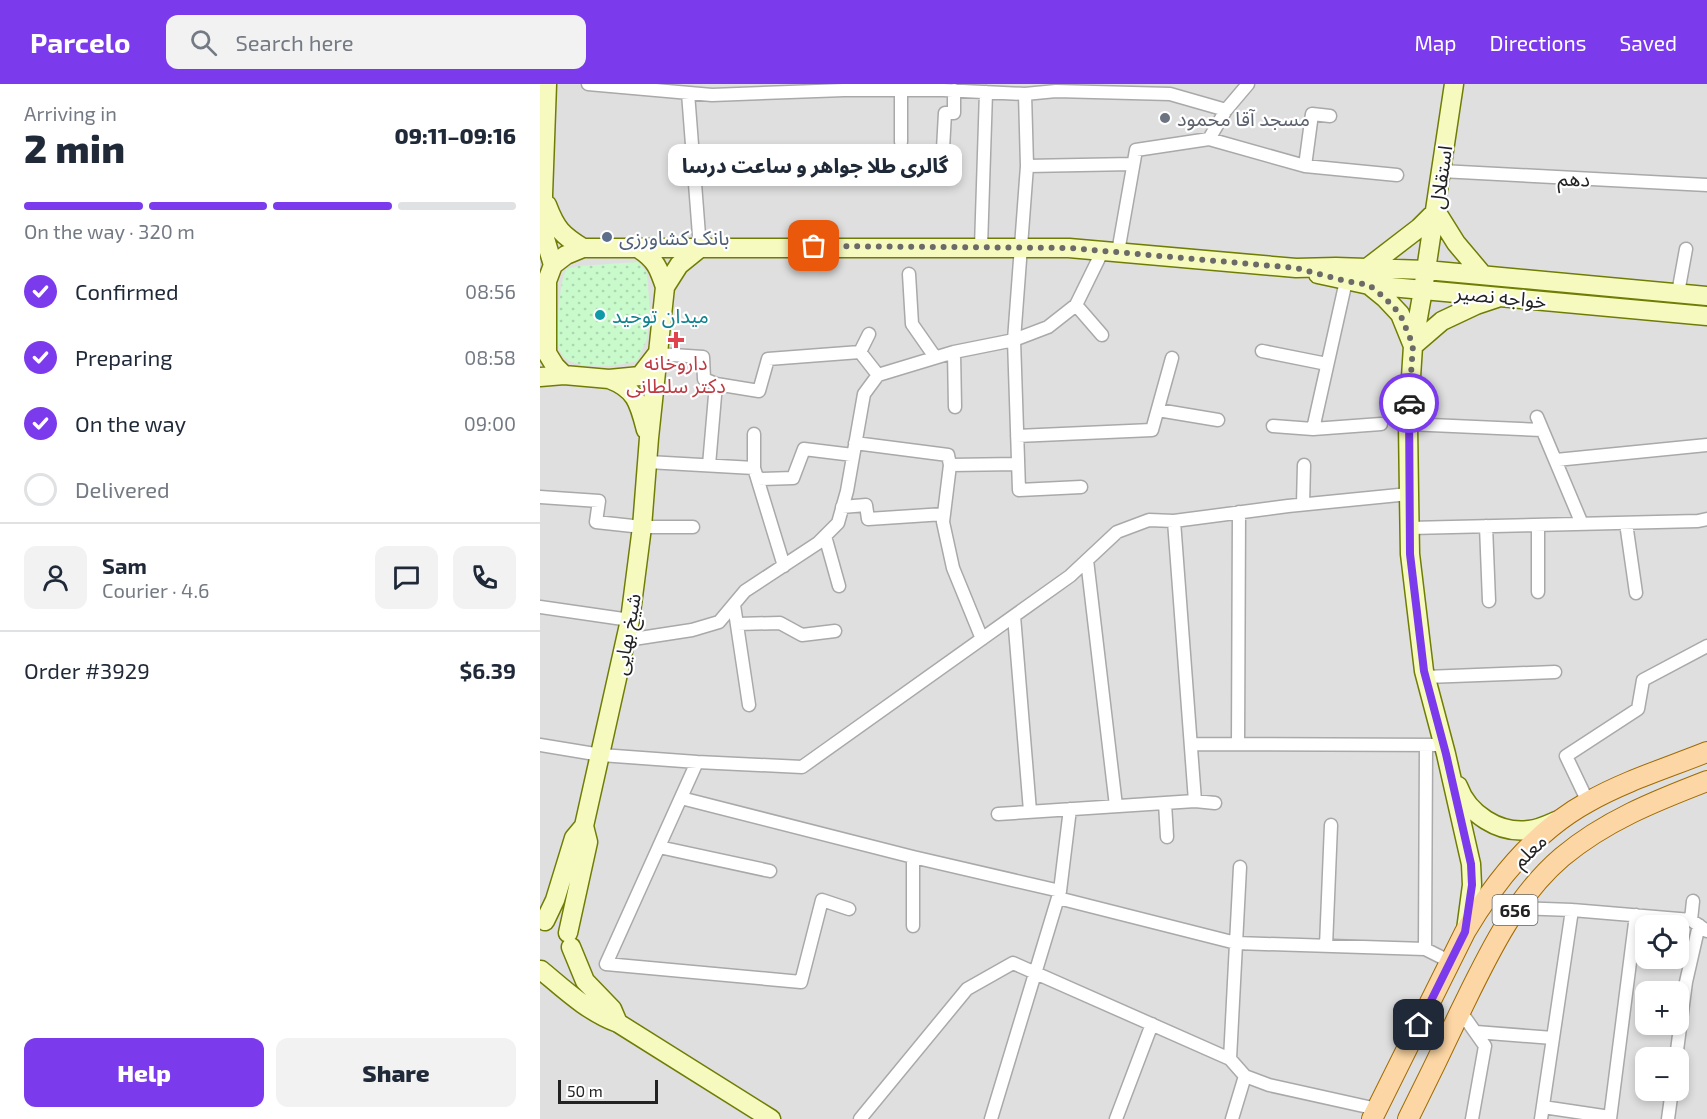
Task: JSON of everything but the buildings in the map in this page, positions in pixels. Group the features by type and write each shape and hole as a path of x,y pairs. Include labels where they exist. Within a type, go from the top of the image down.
{"main road":[{"name":"معلم","path":"1374,1114 1465,932 1479,908 1516,860 1565,816 1588,801 1707,752"},
{"name":"معلم","path":"1408,1119 1484,962 1516,908 1536,883 1561,858 1594,834 1632,812 1707,781"}],"street":[{"path":"548,84 542,195 544,235 553,265"},
{"path":"588,84 712,95 819,87 901,90 947,88 1025,94 1048,88 1096,88 1170,94 1226,110"},
{"path":"1209,139 1226,110 1248,84"},
{"name":"استقلال","path":"1439,748 1426,677 1410,554 1408,424 1413,345 1436,211 1454,84"},
{"path":"944,149 945,113 954,113 947,88"},
{"path":"901,90 901,142"},
{"path":"981,247 986,92"},
{"path":"665,287 679,265 700,248 688,93"},
{"path":"1025,94 1027,166 1014,340 1019,490 1081,487"},
{"path":"1305,166 1312,114 1330,116"},
{"path":"627,640 692,630 719,622 745,591 784,566 825,536 838,523 864,393 878,375 954,352 1014,340 1048,327 1076,305 1111,251 1136,150 1209,139 1305,166 1397,176"},
{"path":"1027,166 1133,164"},
{"name":"دهم","path":"1441,171 1707,185"},
{"path":"542,195 554,223 564,237 584,248"},
{"path":"1483,275 1456,243 1436,211 1368,276 1400,314 1413,345 1442,321 1502,296"},
{"path":"540,377 564,375 609,379 640,376 657,354 665,287 660,271 651,257 639,249 584,248 566,255 553,265 547,280 543,342 555,366 564,375"},
{"name":"خواجه نصیر","path":"639,249 1070,248 1368,276 1423,290 1707,316"},
{"path":"1678,293 1686,249"},
{"name":"خواجه نصیر","path":"1296,268 1346,281 1368,276 1426,270 1707,296"},
{"path":"909,274 912,324 935,357"},
{"path":"1313,429 1346,281"},
{"path":"1642,310 1645,290"},
{"path":"1076,305 1102,335"},
{"path":"860,352 869,334"},
{"path":"1262,351 1327,364"},
{"path":"657,354 703,357 704,379 716,384 759,391 768,359 860,352"},
{"path":"860,352 878,375"},
{"path":"954,352 955,407"},
{"name":"شیخ بهایی","path":"570,940 588,842 584,826 630,620 642,527 657,354"},
{"path":"1017,436 1152,430 1172,358"},
{"name":"شیخ بهایی","path":"609,379 624,385 633,394 643,416 649,438"},
{"path":"709,465 716,384"},
{"path":"1158,410 1218,420"},
{"path":"1537,417 1582,524"},
{"path":"1273,426 1313,429 1381,424"},
{"path":"1408,424 1542,430"},
{"path":"754,434 756,474 784,566"},
{"path":"1556,460 1707,445"},
{"path":"648,462 709,465 793,478 804,449 854,449 948,455 950,465 943,522 953,568 982,639"},
{"path":"950,465 1018,465"},
{"path":"1303,504 1304,465"},
{"path":"540,746 600,755 802,767 1070,576 1117,532 1149,520 1174,521 1303,504 1409,494"},
{"path":"540,497 599,501 596,522 642,527 693,527"},
{"path":"842,507 866,505 868,519 944,514"},
{"path":"1238,744 1239,512"},
{"path":"1410,528 1707,519"},
{"path":"1174,521 1195,801"},
{"path":"1626,523 1636,592"},
{"path":"1538,525 1538,592"},
{"path":"1486,526 1489,601"},
{"path":"825,536 839,586"},
{"path":"1087,560 1116,806"},
{"path":"734,604 749,705"},
{"path":"540,607 630,620"},
{"path":"1014,616 1030,811"},
{"path":"737,624 780,623 802,635 835,631"},
{"path":"1588,801 1566,756 1638,709 1643,680 1707,646"},
{"path":"1426,677 1555,672"},
{"path":"1191,744 1439,748"},
{"path":"1439,748 1462,799 1491,823 1509,829 1529,831 1565,816"},
{"path":"1439,748 1471,864 1472,885 1465,932"},
{"path":"1425,949 1439,748"},
{"path":"697,762 606,964 801,982 822,900 849,909"},
{"path":"681,798 1059,894 1236,943 1425,949 1451,962"},
{"path":"998,814 1195,801 1215,803"},
{"path":"1165,803 1167,837"},
{"path":"991,1119 1059,894 1070,809"},
{"path":"1326,946 1331,825"},
{"name":"شیخ بهایی","path":"542,921 555,900 574,838 584,826"},
{"path":"659,847 770,871"},
{"path":"912,926 913,857"},
{"path":"1230,1059 1240,867"},
{"path":"1677,1047 1686,982 1699,925 1693,901"},
{"path":"1516,908 1636,915"},
{"path":"1572,910 1542,1113 1610,1118 1635,923"},
{"path":"542,921 558,924 570,940 585,981 612,1008 618,1023"},
{"path":"541,969 555,969 567,960 570,940"},
{"path":"860,1119 967,988 1013,963 1230,1059 1245,1076 1269,1085 1374,1114"},
{"path":"541,969 577,1000 605,1018 618,1023 771,1119"},
{"path":"1461,1012 1485,1046 1472,1119"},
{"path":"1116,1119 1152,1024"},
{"path":"1476,1032 1553,1038"},
{"path":"1232,1119 1245,1076"},
{"path":"1668,1119 1670,1101"}],"shaded area":[{"path":"540,84 1707,84 1707,1119 540,1119"}],"green space":[{"path":"638,262 647,273 650,312 647,339 637,361 595,366 574,363 565,358 558,344 558,312 566,269"}],"way so far":[{"path":"814,246 1070,248 1296,268 1369,285 1400,314 1413,345 1409,403"}],"place":[{"name":"مسجد آقا محمود","path":"1165,118"},
{"name":"بانک کشاورزی","path":"607,237"},
{"name":"گالری طلا جواهر و ساعت درسا","path":"814,246"},
{"name":"میدان توحید","path":"600,315"},
{"name":"داروخانه دکتر سلطانی","path":"676,340"}],"route":[{"path":"1409,403 1410,554 1424,671 1471,864 1472,885 1465,932 1419,1025"}]}
